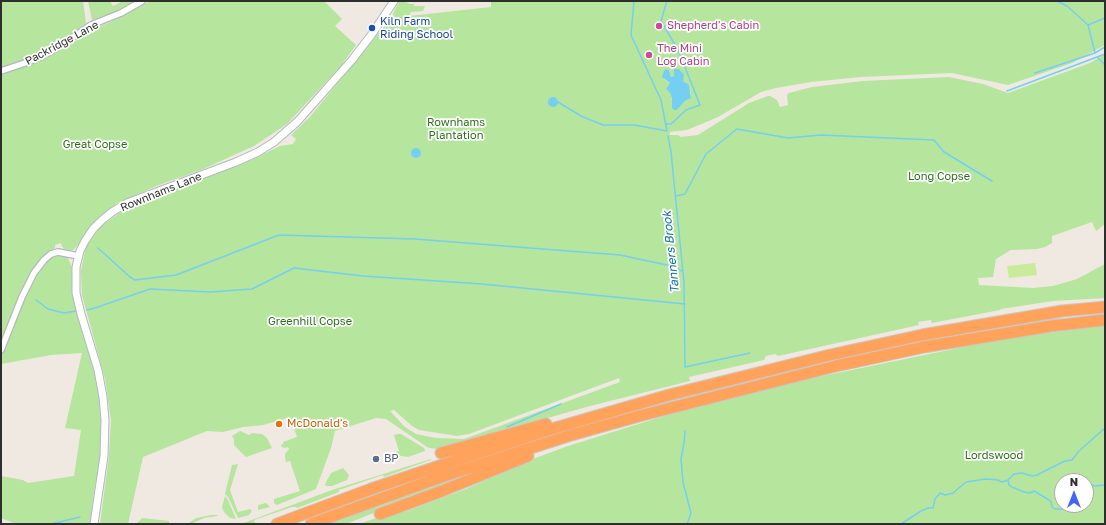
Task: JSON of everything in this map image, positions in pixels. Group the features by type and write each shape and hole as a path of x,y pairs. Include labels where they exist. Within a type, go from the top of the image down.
{"highway":[{"path":"441,453 596,410 668,395 830,355 922,335 1062,311 1105,307"},
{"path":"311,524 444,476 568,436 639,416 836,366 932,346 1051,326 1105,320"},
{"path":"277,524 371,489 457,460 555,428 668,395"},
{"path":"380,514 442,491 548,448 568,436"}],"street":[{"name":"Packridge Lane","path":"1,71 42,56 91,25 121,13 142,1"},
{"name":"Rownhams Lane","path":"94,524 104,456 105,420 103,397 98,370 76,293 76,275 79,256 85,241 93,229 102,220 119,208 148,195 248,157 266,148 280,138 302,117 352,60 394,1"},
{"path":"1,350 22,297 34,273 44,260 51,254 58,252 79,256"}],"green space":[{"path":"1,1 83,1 86,23 84,26 29,58 1,67"},
{"path":"88,1 110,1 113,6 123,1 135,1 118,11 92,20"},
{"name":"Great Copse","path":"150,1 324,1 342,19 335,26 356,45 340,67 287,124 254,146 201,170 159,185 117,203 100,217 73,250 64,249 61,243 55,245 55,248 45,256 31,272 21,294 45,263 55,255 65,255 69,260 99,386 103,428 100,472 95,485 90,524 16,524 1,518 1,476 23,480 28,483 74,476 81,430 65,428 82,353 51,355 1,364 1,75 38,61 69,45 92,30 119,18"},
{"path":"399,1 414,4 414,6 425,6 423,11 411,12 409,16 491,7 491,1 1105,1 1105,45 1072,63 1008,85 952,73 861,77 811,82 761,92 718,117 687,130 670,132 670,135 678,135 681,137 698,135 749,103 768,96 777,100 780,107 788,105 787,95 789,93 812,87 863,81 949,77 983,84 1008,93 1090,63 1105,54 1105,224 1096,231 1092,222 1052,236 1052,243 1045,247 1037,249 1011,250 996,259 993,277 978,278 979,285 1033,288 1053,286 1077,279 1105,264 1105,298 1053,301 1001,309 932,323 931,320 918,322 919,325 778,356 775,354 766,356 764,360 689,377 690,381 590,406 438,449 427,447 386,419 376,418 335,431 331,448 316,489 277,505 274,503 274,499 300,491 290,461 286,462 285,454 289,449 288,447 282,447 281,445 283,442 297,437 291,419 287,418 263,425 243,427 223,432 207,431 143,457 128,524 100,524 109,456 111,420 105,379 82,295 81,271 88,244 100,227 126,208 251,160 280,146 293,144 296,139 291,135 309,118 391,18","holes":["669,70 671,77 674,76 674,74 683,77 683,81 689,86 691,95 691,98 685,101 677,110 672,106 670,93 666,89 670,83 664,79","619,378 620,382 464,439 436,438 416,434 405,427 390,411 394,410 412,426 419,430 457,436 469,434"]},
{"path":"1035,263 1037,275 1009,278 1007,266"},
{"name":"Lordswood","path":"1105,326 1105,524 359,524 379,517 407,511 466,489 522,463 568,446 696,406 808,379 1012,337"},
{"path":"240,431 249,435 252,433 262,434 267,438 272,448 246,457 234,445 234,439 232,436"},
{"path":"401,434 424,448 425,451 408,457 390,454 399,451 394,435"},
{"path":"431,459 384,477 383,475 339,490 339,492 297,508 292,507 254,520 255,523 241,524 332,490"},
{"path":"238,464 230,490 238,512 250,509 252,511 249,515 238,518 228,497 225,494 232,465"},
{"path":"343,468 349,475 347,480 332,486 326,486 325,484 331,473"},
{"path":"465,474 466,476 346,524 325,524"},
{"path":"225,496 236,519 230,518 224,512 222,507"},
{"path":"266,503 270,507 258,510 258,505"},
{"path":"218,515 187,524 196,518"},
{"path":"142,518 169,521 169,524 136,524"}],"water":[{"path":"665,69 669,70 671,77 674,76 674,69 679,69 684,75 683,81 689,85 691,98 685,101 677,110 672,108 672,99 670,93 666,89 670,83 662,77"},
{"path":"551,97 555,97 557,98 557,106 551,107 548,104 548,100"},
{"path":"416,148 421,153 416,158 411,153"}],"waterway":[{"name":"Tanners Brook","path":"558,102 581,116 603,125 634,125 667,131 661,100 631,35 634,1"},
{"path":"666,124 671,124 686,110 700,105 678,50 661,21 667,1"},
{"path":"1057,1 1067,6 1088,25 1095,53"},
{"path":"1088,25 1105,18"},
{"path":"1035,73 1095,53 1105,47"},
{"path":"1007,91 1105,54"},
{"path":"1098,58 1105,65"},
{"path":"676,196 685,194 706,154 737,129 788,138 821,135 934,140 944,152 992,181"},
{"name":"Tanners Brook","path":"668,136 671,152 684,283 685,367 750,353"},
{"path":"98,248 135,280 176,275 279,235 415,239 620,255 676,267 683,272"},
{"path":"87,310 150,289 210,292 252,289 294,268 363,276 482,284 685,304"},
{"path":"36,300 48,309 64,313 76,311"},
{"path":"507,427 561,404"},
{"path":"901,524 921,511 928,508 933,508 935,499 940,493 945,495 953,493 966,482 986,479 998,480 1002,482 1008,480 1014,474 1022,473 1032,476 1037,475 1065,461 1072,460 1079,451 1105,428"},
{"name":"Tanners Brook","path":"685,431 681,459 683,482 691,513 687,524"},
{"path":"1008,480 1009,485 1012,487 1024,492 1030,493 1034,491 1049,500 1054,508"},
{"path":"1094,486 1105,485"},
{"path":"51,524 80,517"}],"place":[{"name":"Shepherd's Cabin","path":"659,26"},
{"name":"Kiln Farm Riding School","path":"372,28"},
{"name":"The Mini Log Cabin","path":"649,55"},
{"name":"McDonald's","path":"279,424"},
{"name":"BP","path":"376,459"}],"park label":[{"name":"Rownhams Plantation","path":"456,129"},
{"name":"Long Copse","path":"939,177"},
{"name":"Greenhill Copse","path":"310,322"}]}
